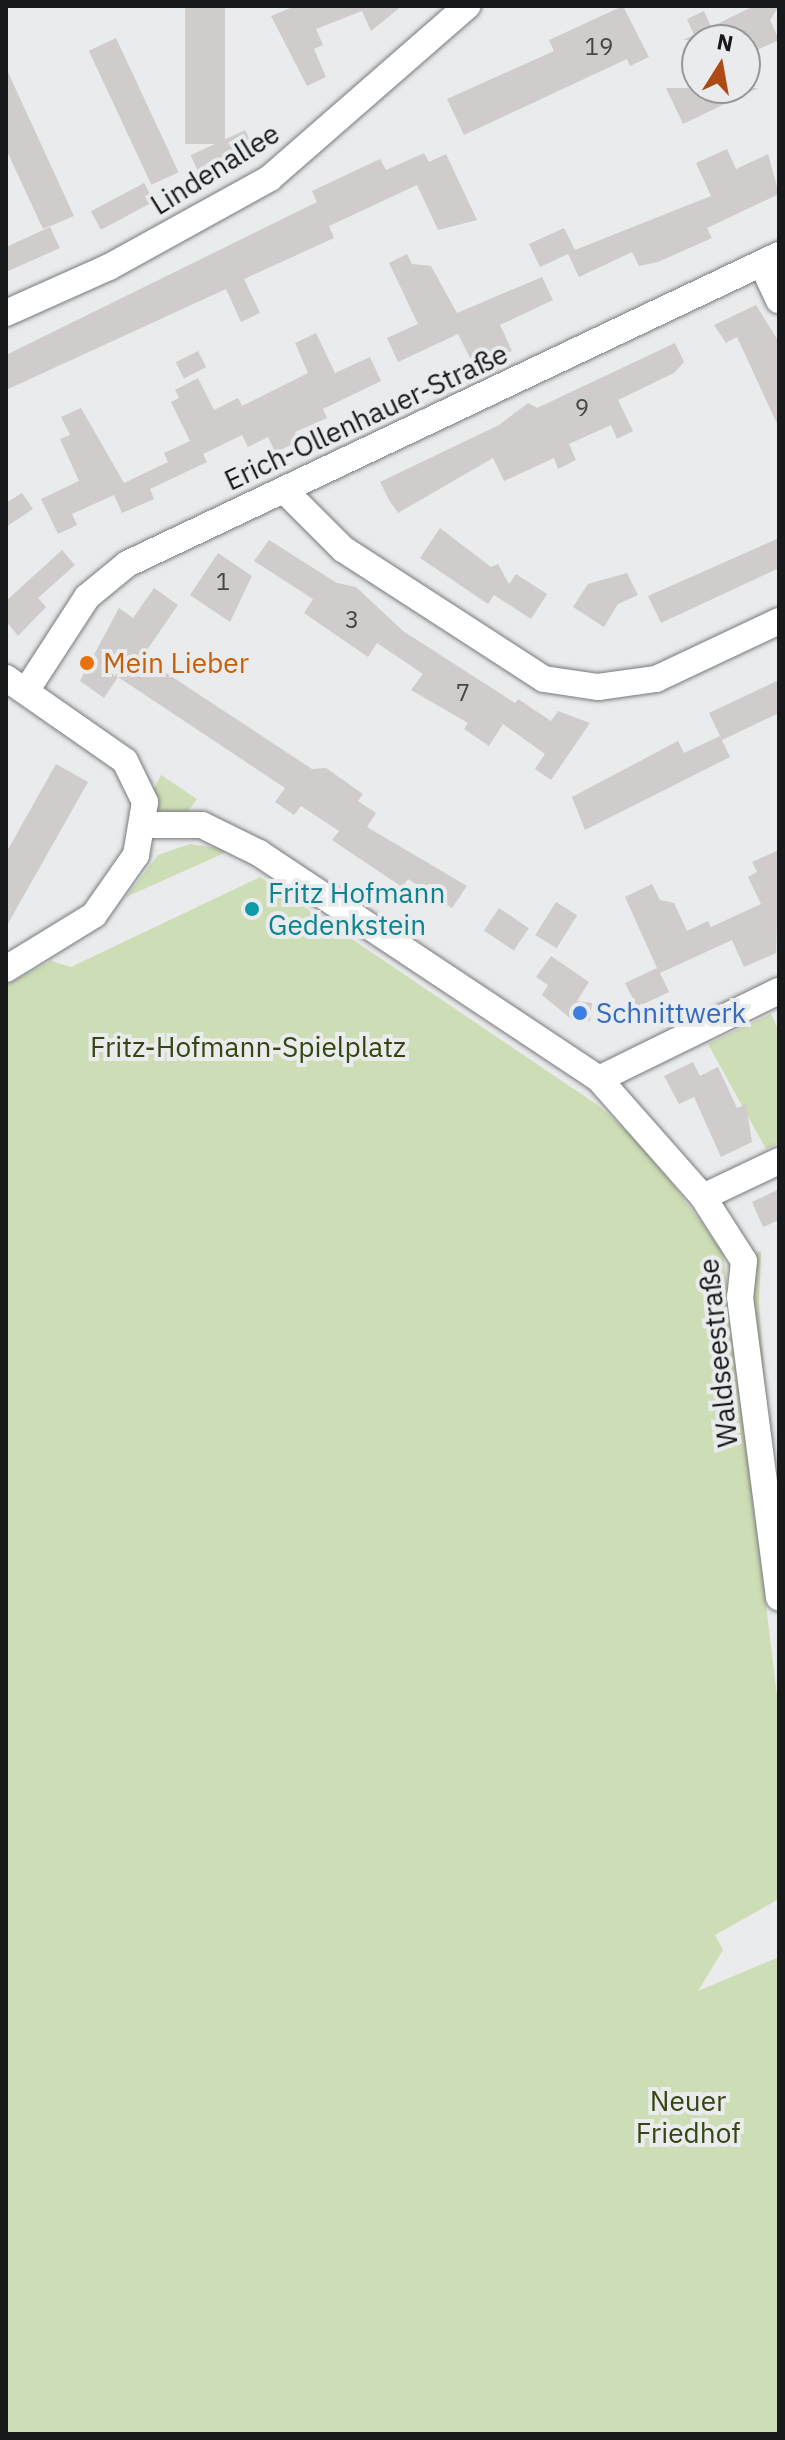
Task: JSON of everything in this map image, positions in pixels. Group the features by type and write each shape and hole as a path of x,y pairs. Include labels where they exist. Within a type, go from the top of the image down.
{"street":[{"name":"Lindenallee","path":"6,313 122,261 270,178 467,6"},
{"path":"770,259 779,300"},
{"name":"Erich-Ollenhauer-Straße","path":"16,684 87,597 127,564 286,492 770,259"},
{"path":"286,492 343,549 544,679 598,687 656,679 779,621"},
{"path":"6,969 94,915 136,855 145,825 145,802 125,761 16,684"},
{"name":"Waldseestraße","path":"145,825 202,825 259,853 599,1079 703,1197 744,1261 740,1297 779,1597"},
{"path":"599,1079 779,991"},
{"path":"703,1197 779,1161"}],"green space":[{"path":"161,775 197,799 186,814 158,811 154,789"},
{"path":"190,844 231,850 126,897 158,855"},
{"path":"260,877 599,1106 648,1151 723,1252 779,1712 779,1899 715,1935 723,1950 698,1991 779,1957 779,2434 6,2434 6,985 51,961 71,967"},
{"path":"771,1014 779,1031 779,1143 766,1149 708,1044"},
{"path":"761,1251 759,1304 779,1556 749,1310 752,1254"}],"building":[{"path":"185,6 225,6 225,144 185,144"},
{"path":"295,6 402,6 371,31 362,11 316,29 323,45 314,49 326,77 307,86 271,16"},
{"path":"623,6 649,57 630,66 627,59 464,135 447,99 554,51 549,40"},
{"path":"754,6 779,6 770,20 779,40 761,48 761,24 717,24"},
{"path":"704,11 710,24 689,24 687,19"},
{"path":"116,38 179,172 151,185 89,51"},
{"path":"6,68 74,216 43,229 6,149"},
{"path":"666,88 681,88 681,104 725,104 683,124"},
{"path":"245,130 254,149 199,174 191,155"},
{"path":"727,149 736,169 768,154 779,194 707,228 712,238 658,262 639,266 632,252 579,277 568,254 540,267 529,244 564,228 575,250 711,196 696,163"},
{"path":"424,153 429,162 446,154 477,220 438,230 417,185 329,226 334,238 244,279 260,313 241,322 226,289 6,390 6,355 317,202 312,191 380,159 386,170"},
{"path":"144,183 154,202 101,230 91,211"},
{"path":"50,227 60,248 6,272 6,247"},
{"path":"407,254 412,264 431,266 457,313 542,277 553,300 500,325 512,351 475,368 458,334 398,362 387,338 418,324 389,263"},
{"path":"756,305 779,342 779,428 737,337 726,343 714,325"},
{"path":"316,333 335,373 370,357 381,381 323,409 327,418 295,432 299,441 287,447 275,452 268,437 248,447 242,435 203,454 207,462 150,489 154,499 122,513 114,495 72,514 77,525 58,534 41,499 79,481 60,439 70,435 61,417 81,408 124,483 168,462 164,453 190,441 171,402 179,398 175,390 198,378 214,410 238,398 242,406 308,373 295,343"},
{"path":"675,343 684,362 674,373 618,400 633,431 617,439 611,425 569,444 576,460 558,469 554,458 504,481 493,458 398,513 389,500 380,482 499,425 528,403 537,408"},
{"path":"198,351 206,367 184,378 176,362"},
{"path":"22,493 33,509 6,527 6,503"},
{"path":"440,528 491,567 498,564 509,584 516,574 547,594 531,619 494,595 488,604 420,558"},
{"path":"779,538 779,568 661,623 648,596"},
{"path":"269,540 337,583 356,587 403,631 515,703 518,699 551,721 558,711 590,723 551,780 535,769 545,754 503,724 489,746 464,729 468,723 411,690 423,674 377,643 368,657 304,613 313,599 254,561"},
{"path":"62,550 75,565 38,598 46,607 18,636 6,621 6,601"},
{"path":"218,553 252,576 230,622 190,595"},
{"path":"627,573 638,595 618,604 604,627 573,607 588,584"},
{"path":"154,588 178,605 142,657 312,769 326,768 363,794 358,801 376,813 367,827 467,886 452,908 408,879 402,887 332,840 339,831 301,806 294,815 275,802 285,788 118,677 104,698 80,681 119,608 133,618"},
{"path":"779,680 779,713 722,740 709,713"},
{"path":"720,736 730,757 585,830 572,797 678,741 684,753"},
{"path":"56,764 88,782 6,927 6,853"},
{"path":"779,850 776,953 744,967 732,940 660,973 669,992 637,1007 625,983 657,968 625,897 652,884 660,900 674,903 687,931 708,921 711,927 761,904 748,877 757,872 752,862"},
{"path":"556,902 577,915 557,948 535,935"},
{"path":"499,908 529,928 514,951 484,930"},
{"path":"551,956 589,982 577,1001 592,1003 590,1021 576,1023 542,995 548,985 536,977"},
{"path":"693,1062 700,1076 718,1067 737,1108 746,1104 752,1142 721,1157 694,1097 679,1104 664,1076"},
{"path":"779,1189 779,1220 763,1227 752,1202"}],"place":[{"name":"Mein Lieber","path":"87,663"},
{"name":"Fritz Hofmann Gedenkstein","path":"252,909"},
{"name":"Schnittwerk","path":"580,1013"}],"park label":[{"name":"Fritz-Hofmann-Spielplatz","path":"248,1047"},
{"name":"Neuer Friedhof","path":"688,2117"}]}
